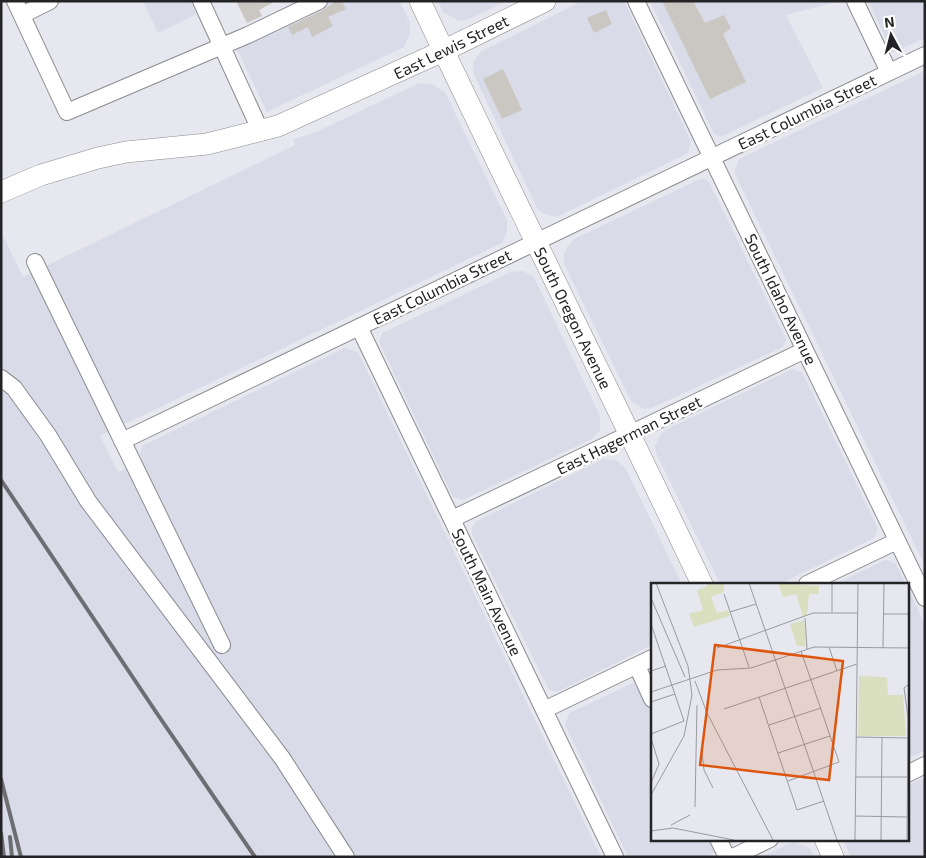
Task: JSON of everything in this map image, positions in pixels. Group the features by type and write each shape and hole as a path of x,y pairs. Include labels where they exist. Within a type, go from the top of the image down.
{"main road":[{"name":"South Oregon Avenue","path":"420,1 702,583"},
{"name":"East Lewis Street","path":"2,191 41,175 98,158 126,152 206,144 261,132 298,118 357,91 542,2"},
{"path":"824,840 833,857"}],"street":[{"path":"50,1 18,8 67,112 222,45 314,2"},
{"path":"201,1 261,132"},
{"name":"South Idaho Avenue","path":"636,1 925,598"},
{"path":"855,1 888,72"},
{"name":"East Columbia Street","path":"122,441 925,55"},
{"path":"35,262 222,645"},
{"name":"South Main Avenue","path":"359,327 615,857"},
{"name":"East Hagerman Street","path":"452,520 805,350"},
{"path":"1,378 14,388 48,435 88,501 282,758 346,857"},
{"path":"809,583 897,541"},
{"path":"544,710 651,659"},
{"path":"637,666 651,697"},
{"path":"908,774 925,765"},
{"path":"718,840 726,857"},
{"path":"733,857 768,840"}],"shaded area":[{"path":"143,1 190,1 197,14 158,33"},
{"path":"301,1 400,1 410,23 410,34 404,47 267,112 230,35"},
{"path":"438,1 507,1 467,20 459,21 443,12"},
{"path":"582,1 624,1 691,141 688,153 557,217 544,214 537,208 474,75 473,63 480,52"},
{"path":"650,1 841,1 786,15 823,88 721,137 714,134"},
{"path":"868,1 925,1 925,38 893,53"},
{"path":"925,71 925,566 734,172 739,159"},
{"path":"419,83 432,84 445,92 507,220 507,233 502,243 100,436 118,472 142,462 140,454 142,446 344,348 358,352 601,857 1,857 1,232 23,277 295,145 293,139 314,133"},
{"path":"700,179 705,179 709,182 786,341 783,347 652,408 643,409 631,401 564,264 564,252 574,239"},
{"path":"523,271 534,277 600,416 600,430 592,439 463,500 453,497 379,342 382,333 511,272"},
{"path":"792,369 802,372 877,526 877,533 874,538 782,583 720,583 656,453 655,446 660,435 667,429"},
{"path":"603,459 616,460 625,467 682,583 651,583 651,645 557,692 549,690 472,535 472,526 477,521"},
{"path":"885,560 896,564 906,583 837,583"},
{"path":"908,589 925,624 925,751 908,759"},
{"path":"651,674 651,840 740,840 706,857 628,857 565,725 569,713"},
{"path":"925,777 925,857 851,857 843,840 908,840 908,786"},
{"path":"793,842 810,848 814,857 761,857"}],"building":[{"path":"236,1 276,1 259,10 262,16 247,23"},
{"path":"336,1 342,1 346,9 328,17 333,26 312,37 308,27 292,35 288,27 323,10"},
{"path":"662,1 693,1 705,23 724,15 731,28 723,34 746,82 710,99"},
{"path":"606,10 612,24 594,33 587,18"},
{"path":"503,69 522,110 502,119 483,79"}],"railway":[{"path":"1,480 255,857"},
{"path":"1,779 21,857"},
{"path":"1,833 4,857"},
{"path":"10,837 12,857"}]}
